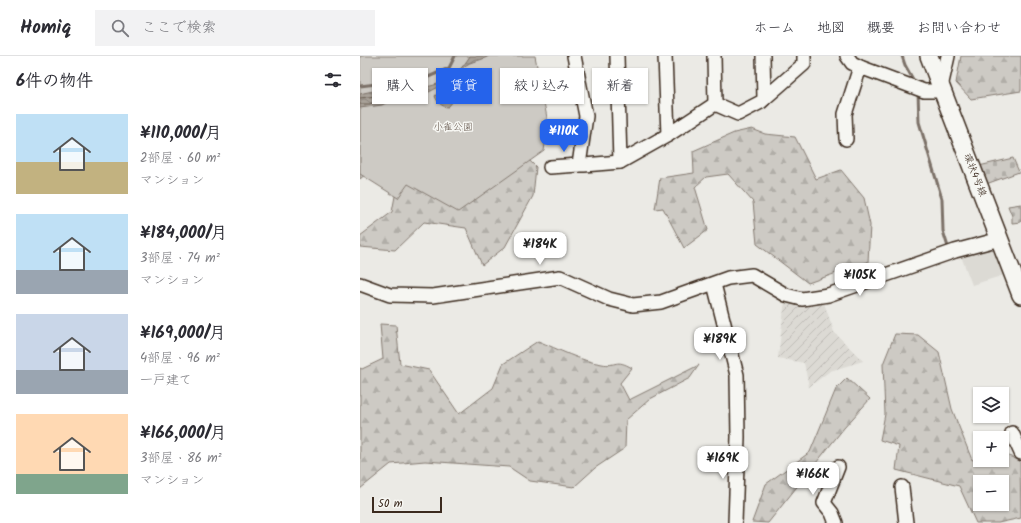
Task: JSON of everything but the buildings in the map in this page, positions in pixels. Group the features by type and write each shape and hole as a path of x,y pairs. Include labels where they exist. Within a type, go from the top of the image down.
{"main road":[{"name":"環状4号線","path":"929,56 1021,295"}],"street":[{"path":"574,56 586,116 579,165"},
{"path":"617,56 620,162"},
{"path":"666,56 668,135"},
{"path":"714,56 715,104"},
{"path":"763,56 764,99"},
{"path":"715,104 738,114 764,99 804,64 804,56"},
{"path":"847,56 852,63 860,67 915,87 935,91 941,87 948,56"},
{"path":"846,139 844,114 860,67"},
{"path":"550,167 620,162 668,135 715,104"},
{"path":"360,284 390,295 433,296 560,277 609,299 633,306 661,302 728,278 752,275 786,295 802,299 828,295 955,251 1000,240"},
{"path":"714,284 737,375 738,437 735,523"},
{"path":"1021,434 1012,433 1021,453"},
{"path":"836,523 832,513 824,503 838,467"},
{"path":"902,487 906,523"}],"shaded area":[{"path":"993,248 1004,275 972,285 961,256"},
{"path":"785,300 823,300 834,332 863,361 830,371 809,387 804,363 778,358"}],"green space":[{"name":"小雀公園","path":"360,56 535,56 537,68 500,68 500,104 544,104 548,123 544,151 458,212 408,184 398,198 360,174"},
{"path":"961,56 1021,56 1021,91 971,99 956,83"},
{"path":"360,104 503,135 536,167 533,196 505,247 482,265 466,228 424,222 395,250 360,247 360,236 392,212 399,175 373,168 360,179"},
{"path":"752,129 765,134 795,137 816,179 841,170 864,198 870,225 868,262 808,283 757,244 753,202 728,174 706,177 695,187 708,230 684,248 663,208 655,209 660,178 694,173 693,151 734,133"},
{"path":"1013,158 1019,172 986,184 979,166"},
{"path":"1021,204 1021,222 1012,223 1012,216 1008,206"},
{"path":"380,324 396,325 400,364 429,370 459,414 493,388 503,364 538,341 586,360 607,365 619,363 632,368 620,383 629,400 699,365 690,378 650,399 626,420 625,448 595,468 574,487 530,481 509,467 425,461 391,464 360,489 360,368 362,369 383,359"},
{"path":"895,334 918,335 939,352 952,409 973,460 973,467 1009,467 1009,456 1020,461 1021,518 998,523 976,523 959,486 896,470 899,446 880,440 885,414 883,364"},
{"path":"847,378 870,399 844,428 768,523 752,522 766,484 810,452 836,389"}],"water":[{"path":"470,56 489,56 470,63 463,68 461,68"},
{"path":"436,84 436,88 428,92 428,86"},
{"path":"372,92 372,104 384,104 360,108 360,94"},
{"path":"440,104 450,104 448,107"}],"waterway":[{"path":"360,86 426,78 449,68 455,56"},
{"path":"902,56 905,65 915,83"},
{"path":"918,92 919,122 942,199 943,231 948,247"}]}
